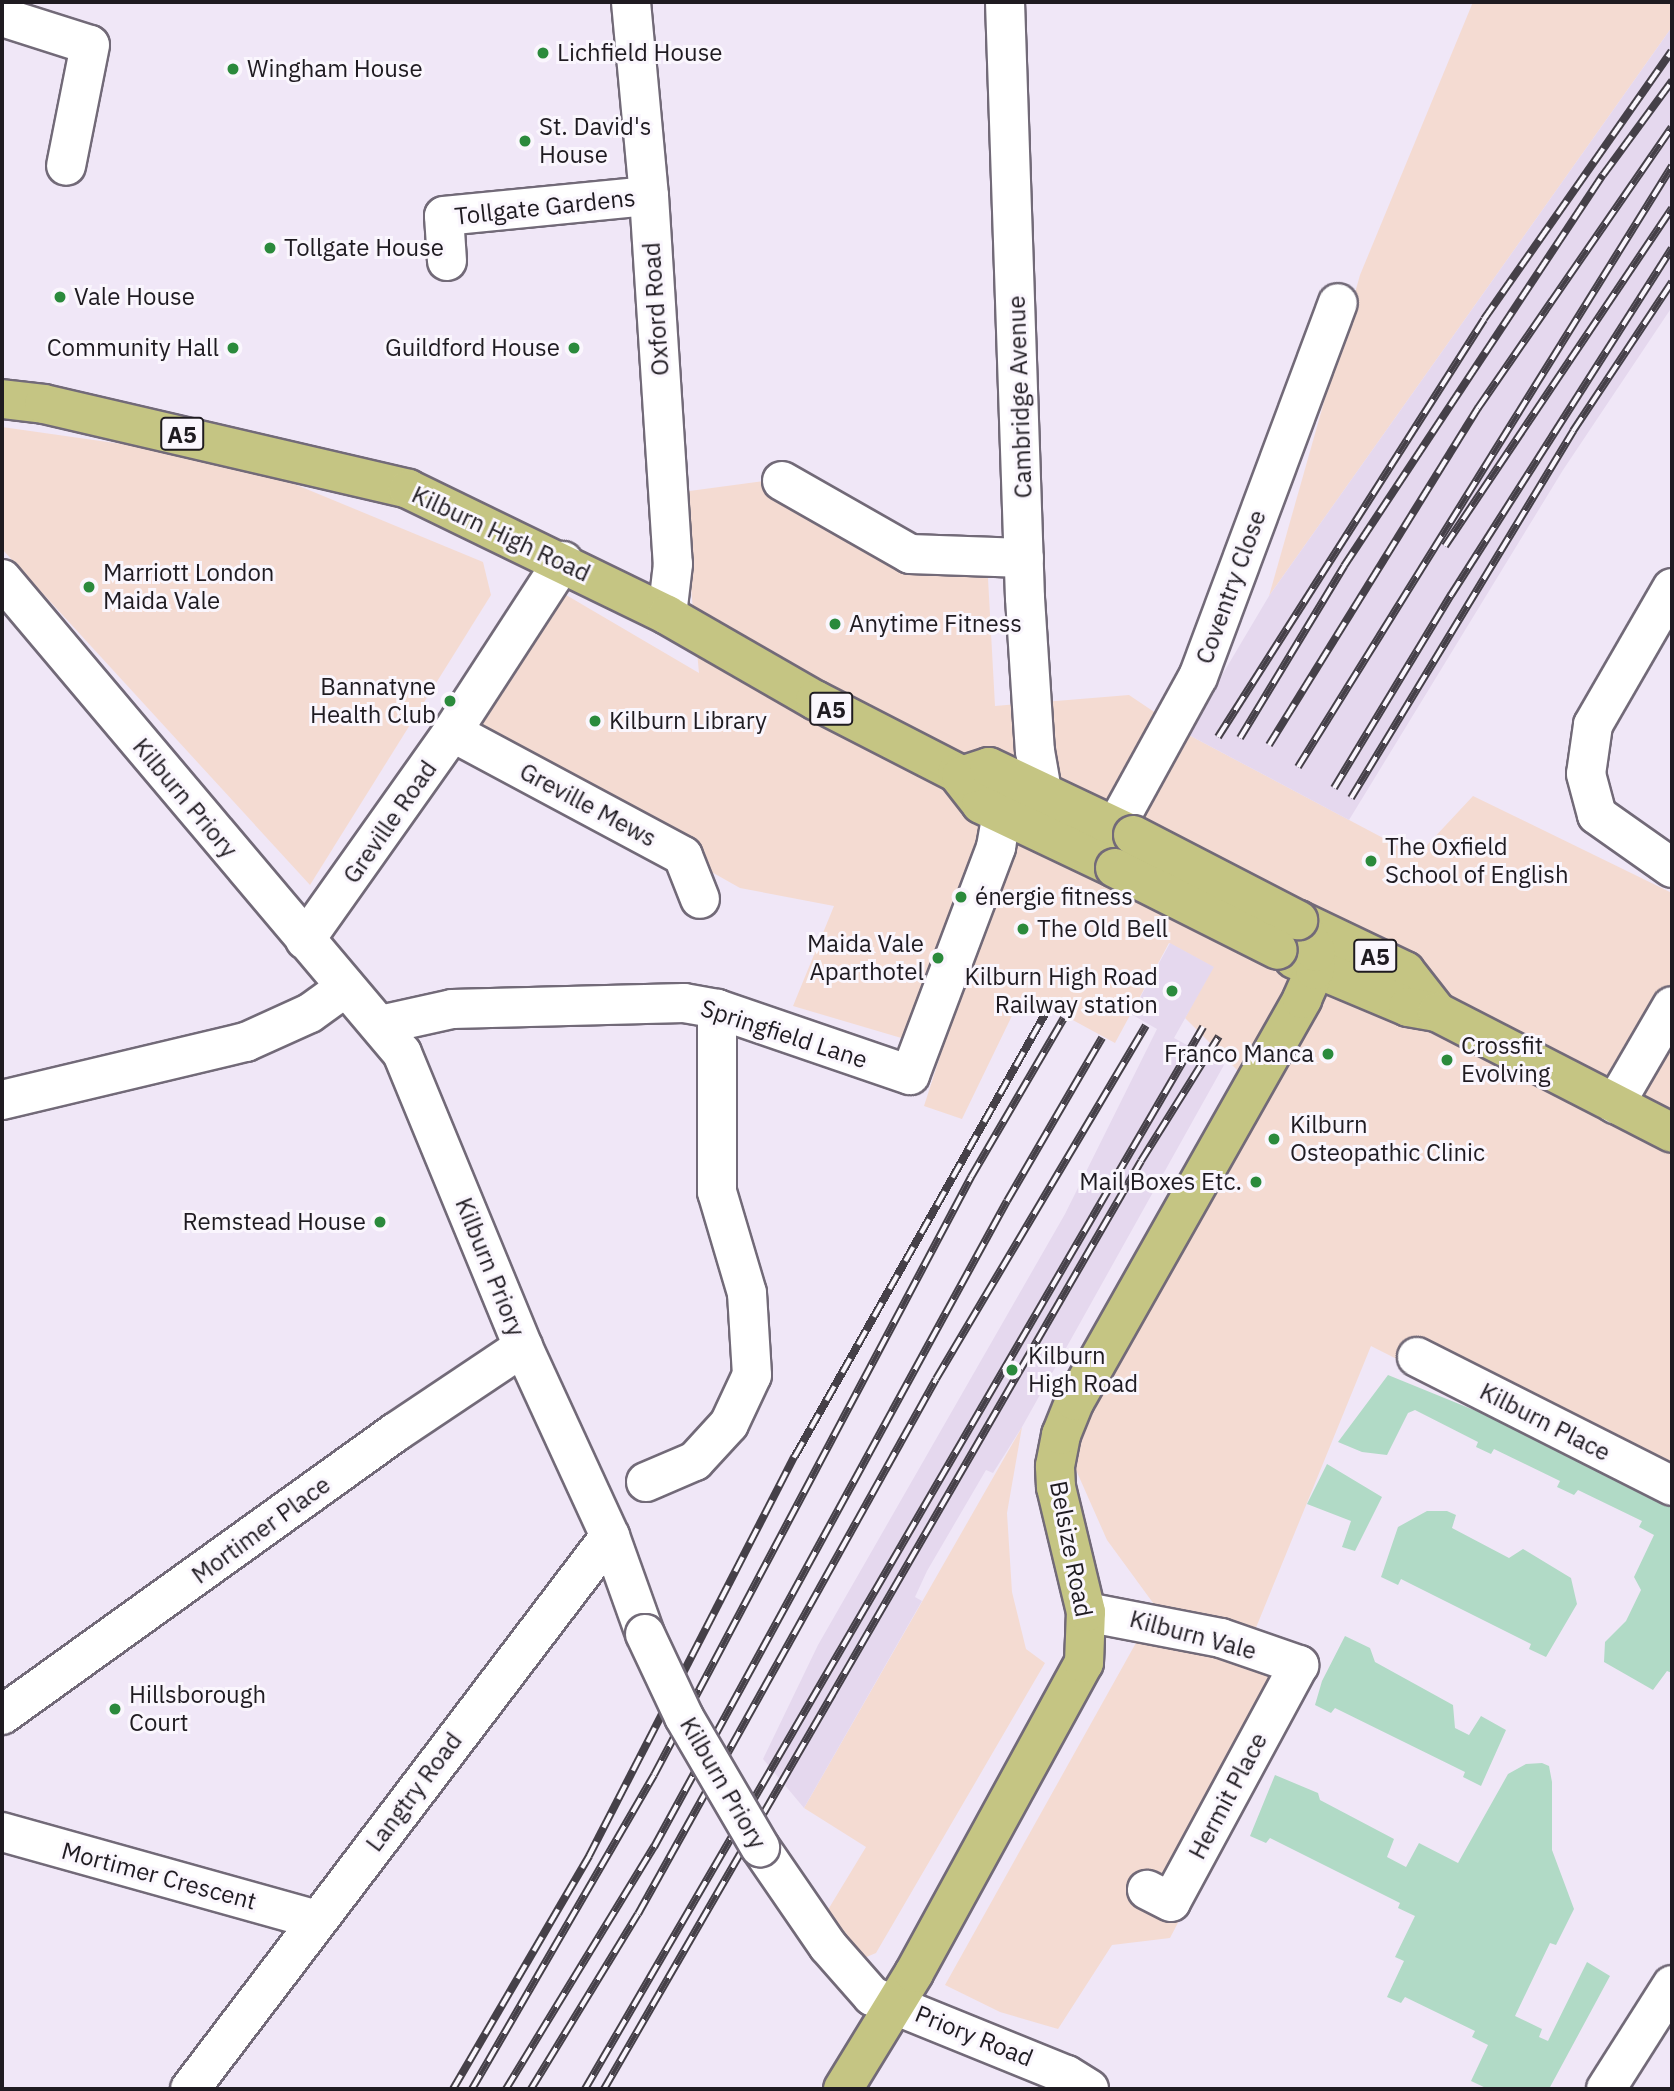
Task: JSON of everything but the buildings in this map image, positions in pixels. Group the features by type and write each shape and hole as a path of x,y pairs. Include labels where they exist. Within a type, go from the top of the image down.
{"main road":[{"name":"Kilburn High Road","path":"2,399 98,416 408,489 563,561 667,615 782,683 961,776 973,799 1002,814 1106,846"},
{"name":"Kilburn High Road","path":"961,776 989,767 1042,791 1106,846"},
{"name":"Kilburn High Road","path":"1042,791 1048,813 1106,846 1288,935 1405,971 1437,1012"},
{"path":"1288,935 1316,952 1315,970"},
{"name":"Kilburn High Road","path":"1315,970 1408,1007 1437,1012 1672,1133"},
{"name":"Belsize Road","path":"843,2089 895,2005 1069,1695 1084,1662 1086,1612 1056,1488 1055,1466 1061,1435 1075,1401 1315,970"}],"street":[{"name":"Oxford Road","path":"631,2 649,196 673,564 667,615"},
{"name":"Cambridge Avenue","path":"1005,2 1024,558 1031,707 1042,791"},
{"path":"2,16 90,45 66,166"},
{"name":"Tollgate Gardens","path":"447,261 444,216 649,196"},
{"name":"Coventry Close","path":"1106,846 1198,677 1338,303"},
{"path":"782,481 910,554 1024,558"},
{"name":"Greville Road","path":"305,940 452,732 563,561"},
{"name":"Kilburn Priory","path":"2,579 402,1053 523,1347 610,1536 645,1634 684,1717 760,1847 854,1980 872,1996 895,2005"},
{"path":"1672,588 1593,725 1586,774 1597,815 1672,869"},
{"name":"Greville Mews","path":"452,732 683,856 701,899"},
{"name":"Springfield Lane","path":"380,1025 452,1009 684,1003 718,1009 910,1075 996,847 1002,814"},
{"path":"2,1100 246,1042 310,1013 346,987"},
{"path":"1615,1104 1672,1006"},
{"path":"646,1482 695,1461 729,1424 752,1375 747,1293 717,1192 718,1009"},
{"name":"Mortimer Place","path":"2,1715 396,1432 523,1347"},
{"name":"Kilburn Place","path":"1417,1357 1672,1486"},
{"name":"Langtry Road","path":"190,2089 610,1536"},
{"name":"Kilburn Vale","path":"1086,1612 1149,1621 1221,1638 1298,1665"},
{"name":"Hermit Place","path":"1147,1890 1171,1902 1298,1665"},
{"name":"Mortimer Crescent","path":"2,1832 317,1920"},
{"path":"1606,2089 1672,1985"},
{"name":"Priory Road","path":"895,2005 1067,2075 1089,2089"}],"shaded area":[{"path":"1473,2 1672,2 1672,27 1269,596 1360,275"},
{"path":"1672,27 1672,307 1563,470 1349,820 1187,734 1269,596"},
{"path":"2,427 129,445 287,481 483,562 491,595 310,885 2,549"},
{"path":"771,480 910,561 987,560 995,706 1129,695 1187,734 1417,856 1473,796 1672,893 1672,1498 1371,1346 1253,1635 1315,1661 1170,1938 1112,1945 1058,2029 1000,2012 945,1985 1156,1607 1107,1540 1076,1470 1074,1444 1261,1094 1185,1018 1213,967 1169,943 1115,1043 1023,993 962,1119 924,1106 942,1050 793,1006 834,906 740,888 472,737 561,592 699,673 682,492"},
{"path":"1170,943 1214,967 1174,1038 1224,1065 1022,1427 993,1473 986,1470 927,1571 915,1597 922,1601 804,1808 763,1759 818,1645 1065,1214 1157,1029 1131,1014"},
{"path":"1022,1427 1007,1513 1012,1592 1026,1649 1045,1663 876,1953 864,1958 826,1913 866,1847 804,1808"}],"green space":[{"path":"1388,1375 1672,1491 1672,1673 1667,1671 1653,1690 1604,1662 1605,1642 1626,1621 1641,1590 1634,1577 1654,1535 1639,1527 1642,1521 1578,1490 1574,1495 1557,1487 1560,1481 1494,1449 1491,1454 1476,1447 1478,1442 1415,1410 1408,1413 1387,1455 1362,1452 1338,1442"},
{"path":"1327,1464 1382,1497 1355,1551 1342,1547 1351,1521 1307,1504"},
{"path":"1427,1511 1447,1511 1456,1515 1452,1528 1509,1558 1523,1549 1571,1578 1577,1604 1546,1657 1529,1649 1531,1644 1401,1579 1398,1585 1381,1577 1398,1527"},
{"path":"1345,1636 1370,1648 1375,1662 1453,1705 1455,1728 1469,1735 1481,1716 1506,1730 1481,1786 1463,1777 1465,1772 1335,1708 1331,1713 1315,1705 1322,1681"},
{"path":"1542,1763 1549,1766 1552,1782 1552,1850 1574,1909 1556,1945 1550,1943 1515,2016 1542,2029 1539,2037 1548,2041 1587,1962 1610,1976 1549,2089 1488,2089 1471,2081 1488,2045 1472,2037 1475,2031 1405,1997 1401,2003 1387,1997 1404,1961 1395,1957 1415,1916 1398,1908 1400,1903 1270,1838 1266,1843 1250,1836 1275,1775 1318,1793 1320,1800 1394,1839 1387,1857 1406,1867 1419,1843 1458,1863 1508,1774 1526,1764"}],"railway":[{"path":"1218,737 1484,319 1672,51"},
{"path":"1240,738 1344,566 1603,175 1672,81"},
{"path":"1269,745 1478,408 1672,127"},
{"path":"1298,767 1672,166"},
{"path":"1445,546 1672,208"},
{"path":"1334,788 1451,595 1672,248"},
{"path":"1351,798 1573,431 1672,282"},
{"path":"453,2089 589,1856 795,1456 1049,1007"},
{"path":"472,2089 654,1775 971,1177 1064,1018"},
{"path":"531,2089 638,1914 936,1379 1146,1026"},
{"path":"585,2089 1203,1027"},
{"path":"604,2089 1141,1161 1219,1036"},
{"path":"506,2089 654,1847 1007,1201 1102,1038"}],"place":[{"name":"Lichfield House","path":"543,53"},
{"name":"Wingham House","path":"233,69"},
{"name":"St. David's House","path":"525,141"},
{"name":"Tollgate House","path":"270,248"},
{"name":"Vale House","path":"60,297"},
{"name":"Community Hall","path":"233,348"},
{"name":"Guildford House","path":"574,348"},
{"name":"Marriott London Maida Vale","path":"89,587"},
{"name":"Anytime Fitness","path":"835,624"},
{"name":"Bannatyne Health Club","path":"450,701"},
{"name":"Kilburn Library","path":"595,721"},
{"name":"The Oxfield School of English","path":"1371,861"},
{"name":"énergie fitness","path":"961,897"},
{"name":"The Old Bell","path":"1023,929"},
{"name":"Maida Vale Aparthotel","path":"938,958"},
{"name":"Kilburn High Road Railway station","path":"1172,991"},
{"name":"Franco Manca","path":"1328,1054"},
{"name":"Crossfit Evolving","path":"1447,1060"},
{"name":"Kilburn Osteopathic Clinic","path":"1274,1139"},
{"name":"Mail Boxes Etc.","path":"1256,1182"},
{"name":"Remstead House","path":"380,1222"},
{"name":"Kilburn High Road","path":"1012,1370"},
{"name":"Hillsborough Court","path":"115,1709"}]}
